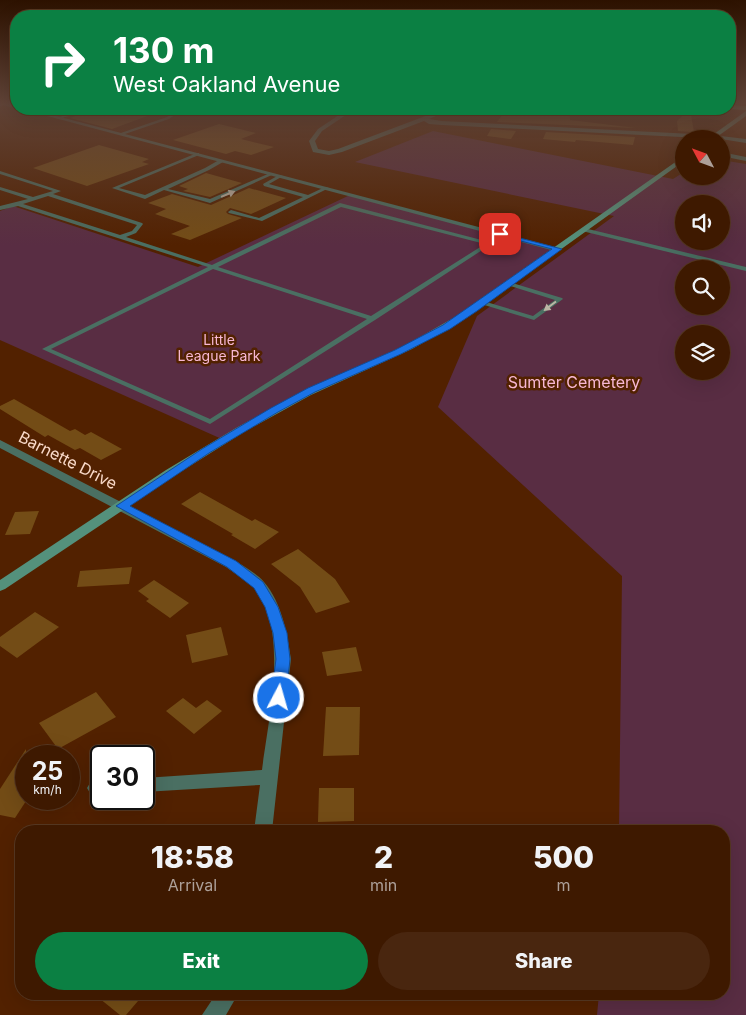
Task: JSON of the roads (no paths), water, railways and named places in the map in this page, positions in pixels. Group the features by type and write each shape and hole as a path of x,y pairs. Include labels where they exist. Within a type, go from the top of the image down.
{"street":[{"path":"183,150 558,249"},
{"path":"315,150 320,153 342,150"},
{"path":"730,156 746,159"},
{"path":"0,586 206,451 274,410 311,390 428,337 483,303 675,164"},
{"name":"Barnette Drive","path":"0,443 231,564 259,585 272,607 280,633 283,659 264,825"},
{"path":"155,784 270,777"},
{"path":"213,1015 224,1000"}],"lane":[{"path":"197,154 114,188 145,197 221,161"},
{"path":"0,172 58,191 0,208"},
{"path":"164,189 210,201 272,174"},
{"path":"281,176 265,184 308,198"},
{"path":"0,188 34,199"},
{"path":"231,212 260,220 326,188"},
{"path":"47,194 140,224 134,232 121,238"},
{"path":"18,204 373,319"},
{"path":"340,205 490,244 210,422 45,349 213,267 340,205"},
{"path":"586,228 746,264"},
{"path":"586,228 746,269"},
{"path":"483,303 534,318 560,299 509,284"}],"park label":[{"name":"Little League Park","path":"219,348"},
{"name":"Sumter Cemetery","path":"574,382"}]}
